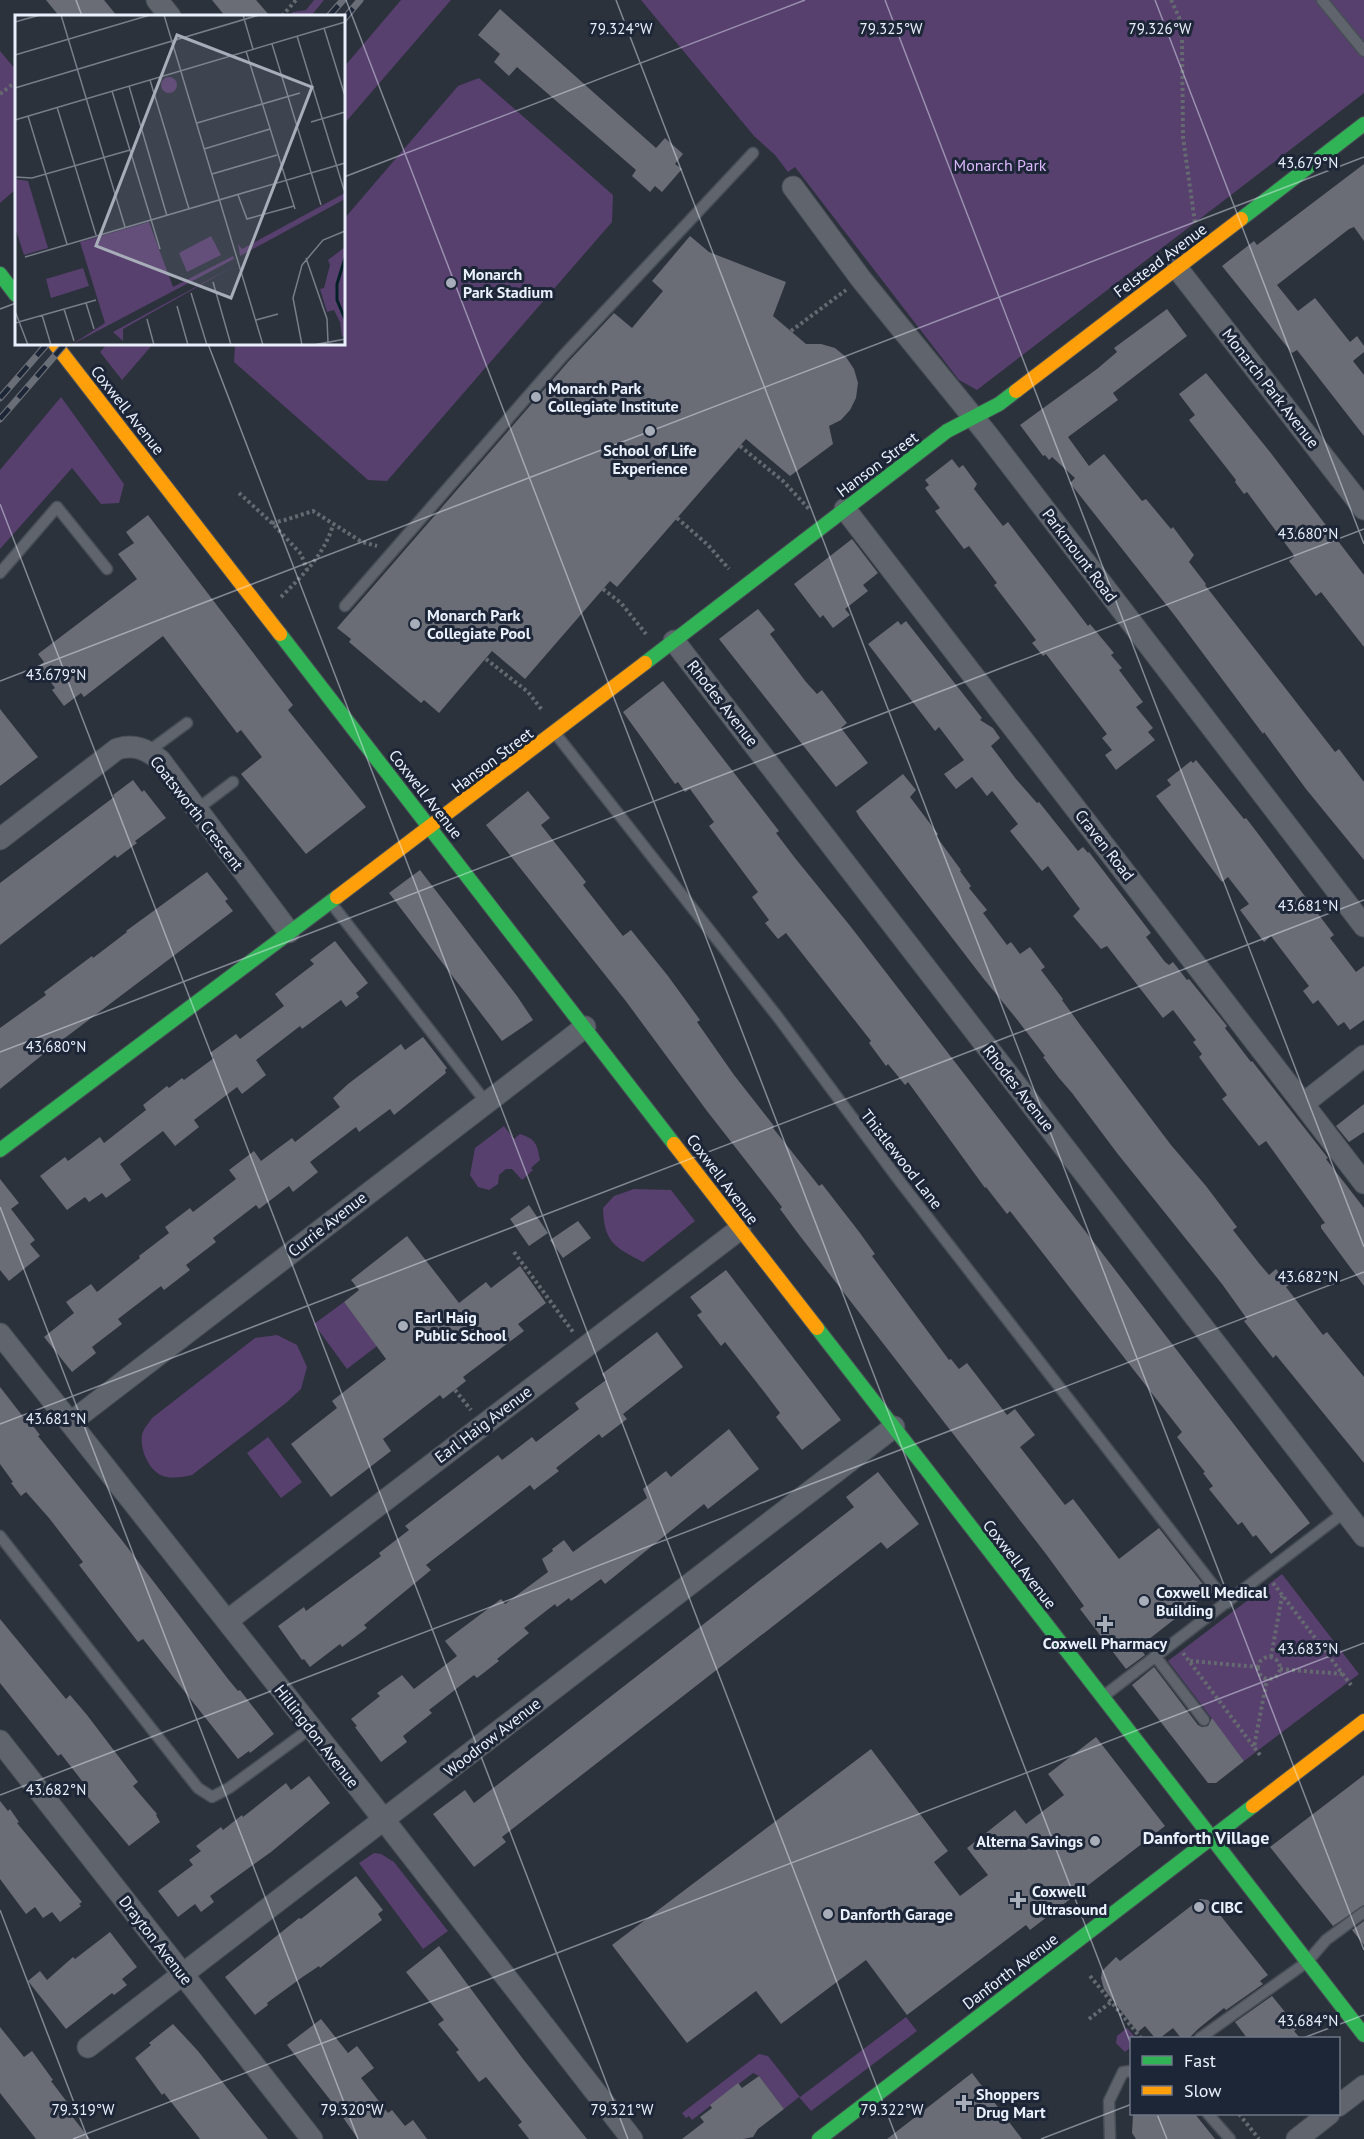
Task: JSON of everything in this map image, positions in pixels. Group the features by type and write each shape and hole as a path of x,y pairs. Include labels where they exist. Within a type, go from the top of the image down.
{"main road":[{"name":"Felstead Avenue","path":"973,416 999,404 1364,124"},
{"path":"0,274 15,294"},
{"name":"Coxwell Avenue","path":"56,345 1364,2035"},
{"name":"Hanson Street","path":"0,1150 555,733 947,431 973,416"},
{"name":"Danforth Avenue","path":"819,2139 1364,1721"}],"street":[{"path":"157,0 169,15"},
{"name":"Parkmount Road","path":"793,187 861,279 973,416 1364,926"},
{"name":"Monarch Park Avenue","path":"1177,268 1364,509"},
{"name":"Craven Road","path":"845,509 1364,1183"},
{"name":"Rhodes Avenue","path":"674,641 1364,1536"},
{"name":"Coatsworth Crescent","path":"0,839 117,749 133,746 149,751 160,760 289,932"},
{"name":"Currie Avenue","path":"71,1422 485,1101 585,1027"},
{"path":"1303,1104 1364,1056"},
{"name":"Earl Haig Avenue","path":"226,1621 740,1229"},
{"name":"Hillingdon Avenue","path":"0,1334 384,1820 632,2139"},
{"name":"Woodrow Avenue","path":"88,2047 894,1427"},
{"name":"Drayton Avenue","path":"0,1742 312,2139"},
{"path":"1340,2104 1364,2086"},
{"path":"1297,2139 1328,2115"}],"lane":[{"path":"1322,0 1364,51"},
{"path":"345,606 562,357 753,153"},
{"path":"0,573 57,507 107,569"},
{"path":"149,751 187,723"},
{"name":"Thistlewood Lane","path":"555,733 777,1016 891,1169 1227,1603"},
{"path":"196,810 233,782"},
{"path":"330,901 485,1101"},
{"path":"1102,1698 1346,1511"},
{"path":"0,1536 198,1788 212,1797 229,1788 311,1728"},
{"path":"1155,1656 1204,1720"},
{"path":"1201,2037 1307,1962 1326,1940 1364,1912"},
{"path":"1110,2139 1109,2101 1123,2072 1130,2071"},
{"path":"1209,2115 1230,2139"}],"path":[{"path":"283,15 296,0"},
{"path":"1171,0 1179,17 1182,40 1183,137 1195,226"},
{"path":"0,94 13,84"},
{"path":"791,331 861,279"},
{"path":"740,446 783,481 814,513"},
{"path":"239,493 301,554 307,570"},
{"path":"272,523 313,511 362,542 394,550"},
{"path":"677,518 708,545 733,574"},
{"path":"281,598 320,555 333,525"},
{"path":"603,589 621,603 650,639"},
{"path":"486,659 528,693 548,718"},
{"path":"514,1252 573,1333"},
{"path":"455,1390 472,1411"},
{"path":"1269,1579 1351,1685"},
{"path":"1271,1657 1282,1595"},
{"path":"1179,1648 1260,1755"},
{"path":"1271,1657 1277,1660 1280,1669 1277,1676 1268,1679 1262,1676 1258,1667 1264,1658 1271,1657"},
{"path":"1190,1661 1258,1667"},
{"path":"1280,1669 1343,1674"},
{"path":"1254,1747 1268,1679"},
{"path":"1090,1976 1140,2037"},
{"path":"1089,2019 1111,2002"},
{"path":"1240,2115 1259,2139"}],"green space":[{"path":"314,0 324,0 312,15 290,15 293,12 306,10"},
{"path":"401,0 451,0 345,123 345,66"},
{"name":"Monarch Park","path":"641,0 1364,0 1364,93 977,390 959,380 795,167 788,172 775,155 754,136"},
{"path":"0,51 15,69 15,190 0,203"},
{"name":"Monarch Park Stadium","path":"479,78 613,195 612,222 387,481 368,480 234,362 235,345 345,345 345,218 458,86"},
{"path":"106,345 152,345 122,380 100,352"},
{"path":"61,397 124,484 119,503 101,504 72,468 0,549 0,470"},
{"path":"504,1126 514,1139 520,1134 533,1140 540,1160 522,1180 512,1169 506,1169 499,1175 498,1184 489,1190 478,1187 470,1175 475,1148"},
{"path":"634,1189 671,1190 695,1221 643,1262 612,1242 608,1236 604,1219 603,1208 614,1196"},
{"path":"344,1302 377,1346 347,1369 314,1324"},
{"path":"277,1335 297,1345 307,1367 301,1389 192,1475 166,1477 153,1469 144,1453 142,1441 142,1435 152,1418 255,1338"},
{"path":"268,1437 302,1482 281,1498 247,1453"},
{"path":"1282,1574 1359,1674 1244,1761 1168,1661"},
{"path":"374,1853 381,1854 394,1862 448,1931 423,1949 359,1863"},
{"path":"906,2017 917,2031 811,2111 799,2097 784,2109 759,2076 753,2073 692,2120 689,2116 686,2118 682,2113 759,2054 768,2056 800,2097"},
{"path":"1127,2028 1135,2037 1130,2037 1130,2048 1125,2052 1116,2043 1117,2036"}],"building":[{"path":"46,0 104,0 116,15 58,15"},
{"path":"212,0 256,0 269,15 224,15"},
{"path":"500,9 656,148 665,138 683,154 675,164 682,169 662,192 655,186 650,192 632,176 636,170 517,67 509,76 494,62 500,54 478,35"},
{"path":"1364,164 1364,241 1354,227 1349,229 1277,285 1298,311 1315,298 1350,342 1357,336 1364,346 1364,352 1353,361 1364,375 1364,436 1297,350 1292,353 1222,266 1254,241 1257,245"},
{"name":"Monarch Park Collegiate Institute","path":"690,236 709,252 786,282 773,316 806,344 821,344 835,348 846,357 854,369 858,383 856,398 850,410 841,420 829,426 833,444 790,476 746,439 617,587 610,581 525,679 492,651 439,713 424,700 421,703 349,642 351,639 337,628 568,362 614,313 632,328 663,291 652,281"},
{"path":"1167,309 1187,336 1113,393 1118,400 1068,437 1089,466 1104,454 1142,501 1146,499 1171,529 1173,527 1194,555 1189,562 1205,585 1335,752 1339,749 1364,782 1364,860 1306,789 1264,732 1263,734 1175,616 1070,483 1075,478 1052,457 1049,460 1045,455 1043,456 1020,425 1097,369 1117,352 1114,348"},
{"path":"1206,373 1364,575 1364,647 1321,592 1316,596 1289,561 1294,557 1293,554 1247,492 1244,494 1235,482 1236,480 1189,420 1195,415 1179,394"},
{"path":"952,459 959,468 963,465 977,484 974,489 1003,526 1008,522 1088,626 1090,624 1114,653 1111,655 1122,668 1119,670 1143,702 1136,707 1153,728 1148,732 1155,740 1116,770 1105,755 1112,750 1102,738 1107,734 1046,654 1043,656 1032,643 1036,640 994,585 997,583 969,546 964,549 935,511 940,508 925,488 929,485 925,480"},
{"path":"148,515 293,705 288,710 366,807 306,854 241,774 262,757 241,730 237,733 163,636 84,697 81,693 64,706 52,690 55,688 39,666 44,662 38,654 137,579 118,554 134,543 126,532"},
{"path":"852,539 878,573 863,585 868,591 845,609 850,615 833,628 823,615 820,618 794,584"},
{"path":"758,609 775,630 770,634 806,682 817,694 822,690 847,723 841,728 868,763 836,787 719,639"},
{"path":"898,621 901,625 906,621 982,718 980,720 993,728 1000,738 991,746 1016,779 1037,803 1039,802 1078,851 1083,847 1089,852 1151,933 1146,937 1165,962 1169,965 1173,962 1187,980 1189,979 1364,1208 1364,1286 1321,1228 1321,1225 1325,1223 1266,1141 1259,1146 1222,1099 1227,1095 1199,1057 1202,1054 1193,1042 1196,1040 1173,1010 1163,1018 1107,946 1101,949 1073,916 1080,909 1048,866 1042,871 1010,831 1018,824 992,791 987,796 972,777 956,789 944,774 964,760 939,727 935,731 868,644"},
{"path":"663,681 779,831 776,833 795,858 851,927 1310,1523 1271,1554 1256,1535 1253,1537 1242,1522 1238,1525 1209,1489 1213,1486 1203,1473 1205,1472 1177,1437 1182,1432 1010,1211 1007,1214 985,1188 908,1082 905,1085 888,1064 886,1066 869,1043 871,1041 786,933 778,939 765,923 769,920 752,897 758,892 709,826 714,822 690,789 685,792 678,782 675,784 623,712"},
{"path":"0,709 38,757 0,786"},
{"path":"1196,760 1256,831 1334,935 1330,938 1356,972 1364,966 1364,1020 1350,1030 1344,1022 1338,1026 1318,1000 1313,1004 1303,991 1309,986 1271,936 1264,942 1240,910 1249,904 1228,877 1222,882 1156,796 1171,785 1167,780 1191,761 1193,763"},
{"path":"903,774 916,790 910,797 938,834 936,836 971,886 969,888 987,910 983,913 1007,945 1011,942 1020,954 1030,947 1045,967 1041,970 1081,1026 1171,1145 1237,1227 1233,1230 1269,1275 1276,1269 1289,1285 1286,1287 1323,1335 1327,1332 1364,1377 1364,1463 1276,1355 1273,1358 1258,1339 1244,1321 1247,1319 1222,1284 1117,1153 1043,1057 1045,1056 860,818 856,811"},
{"path":"133,780 166,818 135,841 137,843 117,858 115,855 0,945 0,883 114,797 113,795"},
{"path":"528,791 550,818 541,825 586,882 583,885 623,936 631,930 668,976 700,1020 697,1022 734,1075 819,1186 822,1184 860,1233 875,1254 872,1256 949,1360 951,1359 959,1369 967,1363 1007,1415 1015,1409 1035,1435 1020,1447 1065,1505 1073,1499 1119,1559 1159,1528 1209,1592 1139,1647 1145,1655 1126,1669 1080,1609 1084,1606 1046,1554 800,1236 780,1209 782,1207 625,1000 486,825"},
{"path":"420,870 533,1020 502,1041 389,893"},
{"path":"207,872 228,899 225,901 233,911 0,1089 0,1028 46,995 44,992"},
{"path":"335,941 368,983 356,993 359,997 346,1007 341,1000 302,1029 300,1026 256,1060 266,1075 242,1094 237,1087 194,1120 199,1127 175,1146 163,1131 120,1164 131,1180 106,1198 102,1193 89,1202 85,1197 67,1210 40,1176 65,1157 68,1161 100,1137 104,1143 146,1110 143,1105 167,1086 169,1088 182,1078 184,1080 214,1058 210,1053 236,1034 240,1039 284,1006 275,994 314,964 310,960"},
{"path":"423,1037 447,1068 446,1073 394,1115 390,1109 359,1132 356,1127 310,1162 318,1172 293,1192 289,1186 259,1209 256,1205 213,1238 216,1242 186,1265 190,1270 164,1290 161,1286 118,1319 122,1324 92,1347 96,1353 72,1372 44,1337 74,1313 66,1302 91,1284 97,1292 169,1233 165,1227 190,1208 193,1212 236,1179 229,1170 254,1151 261,1161 292,1138 295,1142 340,1107 333,1098 348,1084 401,1044 405,1050"},
{"path":"1364,1104 1364,1132 1349,1142 1336,1126"},
{"path":"0,1179 19,1203 11,1209 35,1240 30,1244 40,1256 9,1281 0,1270"},
{"path":"529,1205 548,1233 529,1246 510,1219"},
{"path":"578,1221 591,1238 563,1258 550,1240"},
{"name":"Earl Haig Public School","path":"407,1236 459,1303 486,1282 491,1288 520,1266 546,1303 518,1324 524,1331 463,1377 466,1381 443,1399 440,1395 383,1439 391,1451 331,1497 291,1444 337,1408 332,1401 386,1359 344,1302 359,1290 351,1280"},
{"path":"726,1270 841,1420 802,1450 776,1417 780,1413 765,1393 725,1342 721,1346 697,1315 702,1312 690,1297"},
{"path":"657,1332 683,1367 623,1414 627,1419 602,1438 599,1434 556,1468 559,1471 534,1490 530,1485 426,1565 431,1570 364,1625 367,1628 342,1647 340,1644 310,1667 304,1659 302,1660 278,1626 304,1607 306,1611 381,1556 379,1553 409,1530 405,1526 498,1455 502,1460 532,1437 536,1442 579,1409 575,1403 606,1380 602,1374"},
{"path":"0,1387 28,1423 30,1422 40,1435 38,1436 121,1539 228,1679 238,1691 240,1690 274,1734 250,1753 249,1751 238,1759 143,1639 138,1642 79,1565 83,1562 49,1518 26,1492 21,1496 11,1483 13,1482 0,1464"},
{"path":"729,1429 759,1469 708,1509 704,1504 605,1584 601,1579 571,1601 569,1598 557,1607 555,1604 524,1628 529,1633 477,1678 474,1675 429,1710 432,1713 403,1736 407,1742 381,1762 351,1719 380,1696 377,1693 402,1675 414,1689 457,1656 445,1641 501,1599 505,1604 548,1572 542,1559 553,1551 552,1549 564,1540 573,1552 647,1498 643,1489 666,1471 671,1477"},
{"path":"878,1472 919,1524 887,1549 881,1542 502,1837 506,1842 474,1867 433,1814 465,1790 474,1803 854,1507 846,1497"},
{"path":"0,1619 66,1699 70,1695 87,1715 138,1782 133,1786 157,1814 160,1822 129,1846 83,1791 87,1788 86,1786 61,1754 58,1756 0,1683"},
{"path":"1154,1667 1198,1725 1208,1726 1212,1718 1244,1761 1216,1783 1208,1783 1132,1685"},
{"name":"Danforth Garage","path":"1096,1737 1165,1826 1030,1930 1026,1925 907,2015 866,1960 781,2024 756,1991 687,2043 612,1945 871,1749 948,1851 934,1862 960,1896 988,1875 967,1848 1015,1810 1026,1824 1064,1795 1048,1774"},
{"path":"1364,1775 1364,1905 1333,1926 1270,1847"},
{"path":"309,1776 330,1803 271,1852 210,1896 214,1902 201,1912 195,1904 178,1917 158,1891 193,1865 189,1860 201,1851 196,1846 221,1827 223,1830 242,1815 243,1817 286,1783 291,1790"},
{"path":"0,1801 8,1811 10,1809 19,1822 17,1823 82,1902 79,1904 81,1906 60,1922 52,1912 43,1918 35,1907 26,1914 0,1879"},
{"path":"356,1876 383,1910 378,1914 382,1920 320,1968 319,1966 267,2003 268,2005 255,2015 225,1977"},
{"path":"1200,1899 1208,1900 1268,1975 1260,1981 1263,1984 1226,2010 1224,2008 1190,2037 1180,2037 1173,2028 1161,2037 1154,2037 1145,2026 1138,2032 1104,1989 1102,1971 1116,1957 1120,1961"},
{"path":"1364,1921 1364,1945 1352,1930"},
{"path":"110,1932 137,1967 122,1979 127,1985 114,1995 112,1993 66,2029 28,1981 40,1971 47,1980 73,1957 75,1959"},
{"path":"439,1946 523,2059 587,2139 529,2139 518,2125 522,2122 486,2077 479,2082 456,2052 459,2050 438,2024 444,2020 406,1972"},
{"path":"1272,1996 1298,2028 1294,2031 1299,2037 1246,2037 1235,2022"},
{"path":"321,2019 348,2053 357,2046 374,2068 361,2078 388,2113 392,2110 405,2126 413,2120 427,2139 358,2139 287,2045"},
{"path":"173,2024 198,2051 268,2139 200,2139 164,2093 162,2095 135,2058 151,2045 149,2043"},
{"path":"0,2027 24,2057 32,2051 67,2102 63,2105 90,2139 36,2139 0,2093"},
{"name":"Shoppers Drug Mart","path":"972,2073 1022,2139 887,2139"},
{"path":"759,2076 784,2109 758,2129 753,2137 682,2139 704,2122 700,2117 712,2108 710,2105 738,2083 742,2088"},
{"path":"1133,2115 1196,2115 1215,2139 1136,2139 1132,2133"}],"railway":[{"path":"330,15 343,0"},
{"path":"345,18 360,0"},
{"path":"0,398 46,345"},
{"path":"0,419 64,345"}],"traffic: fast":[{"path":"1241,219 1364,124"},
{"path":"0,274 15,294"},
{"path":"645,663 947,431 999,404 1016,391"},
{"path":"280,634 674,1144"},
{"path":"0,1150 337,897"},
{"path":"817,1328 1211,1837"},
{"path":"819,2139 1253,1806"},
{"path":"1211,1837 1364,2035"}],"traffic: slow":[{"path":"1016,391 1241,219"},
{"path":"56,345 280,634"},
{"path":"337,897 645,663"},
{"path":"674,1144 817,1328"},
{"path":"1253,1806 1364,1721"}],"place":[{"name":"Monarch Park Stadium","path":"451,283"},
{"name":"Monarch Park Collegiate Institute","path":"536,397"},
{"name":"School of Life Experience","path":"650,431"},
{"name":"Monarch Park Collegiate Pool","path":"415,624"},
{"name":"Earl Haig Public School","path":"403,1326"},
{"name":"Coxwell Medical Building","path":"1144,1601"},
{"name":"Coxwell Pharmacy","path":"1105,1624"},
{"name":"Alterna Savings","path":"1095,1841"},
{"name":"Coxwell Ultrasound","path":"1018,1900"},
{"name":"CIBC","path":"1199,1907"},
{"name":"Danforth Garage","path":"828,1914"},
{"name":"Shoppers Drug Mart","path":"964,2103"}],"district":[{"name":"Danforth Village","path":"1206,1837"}]}
